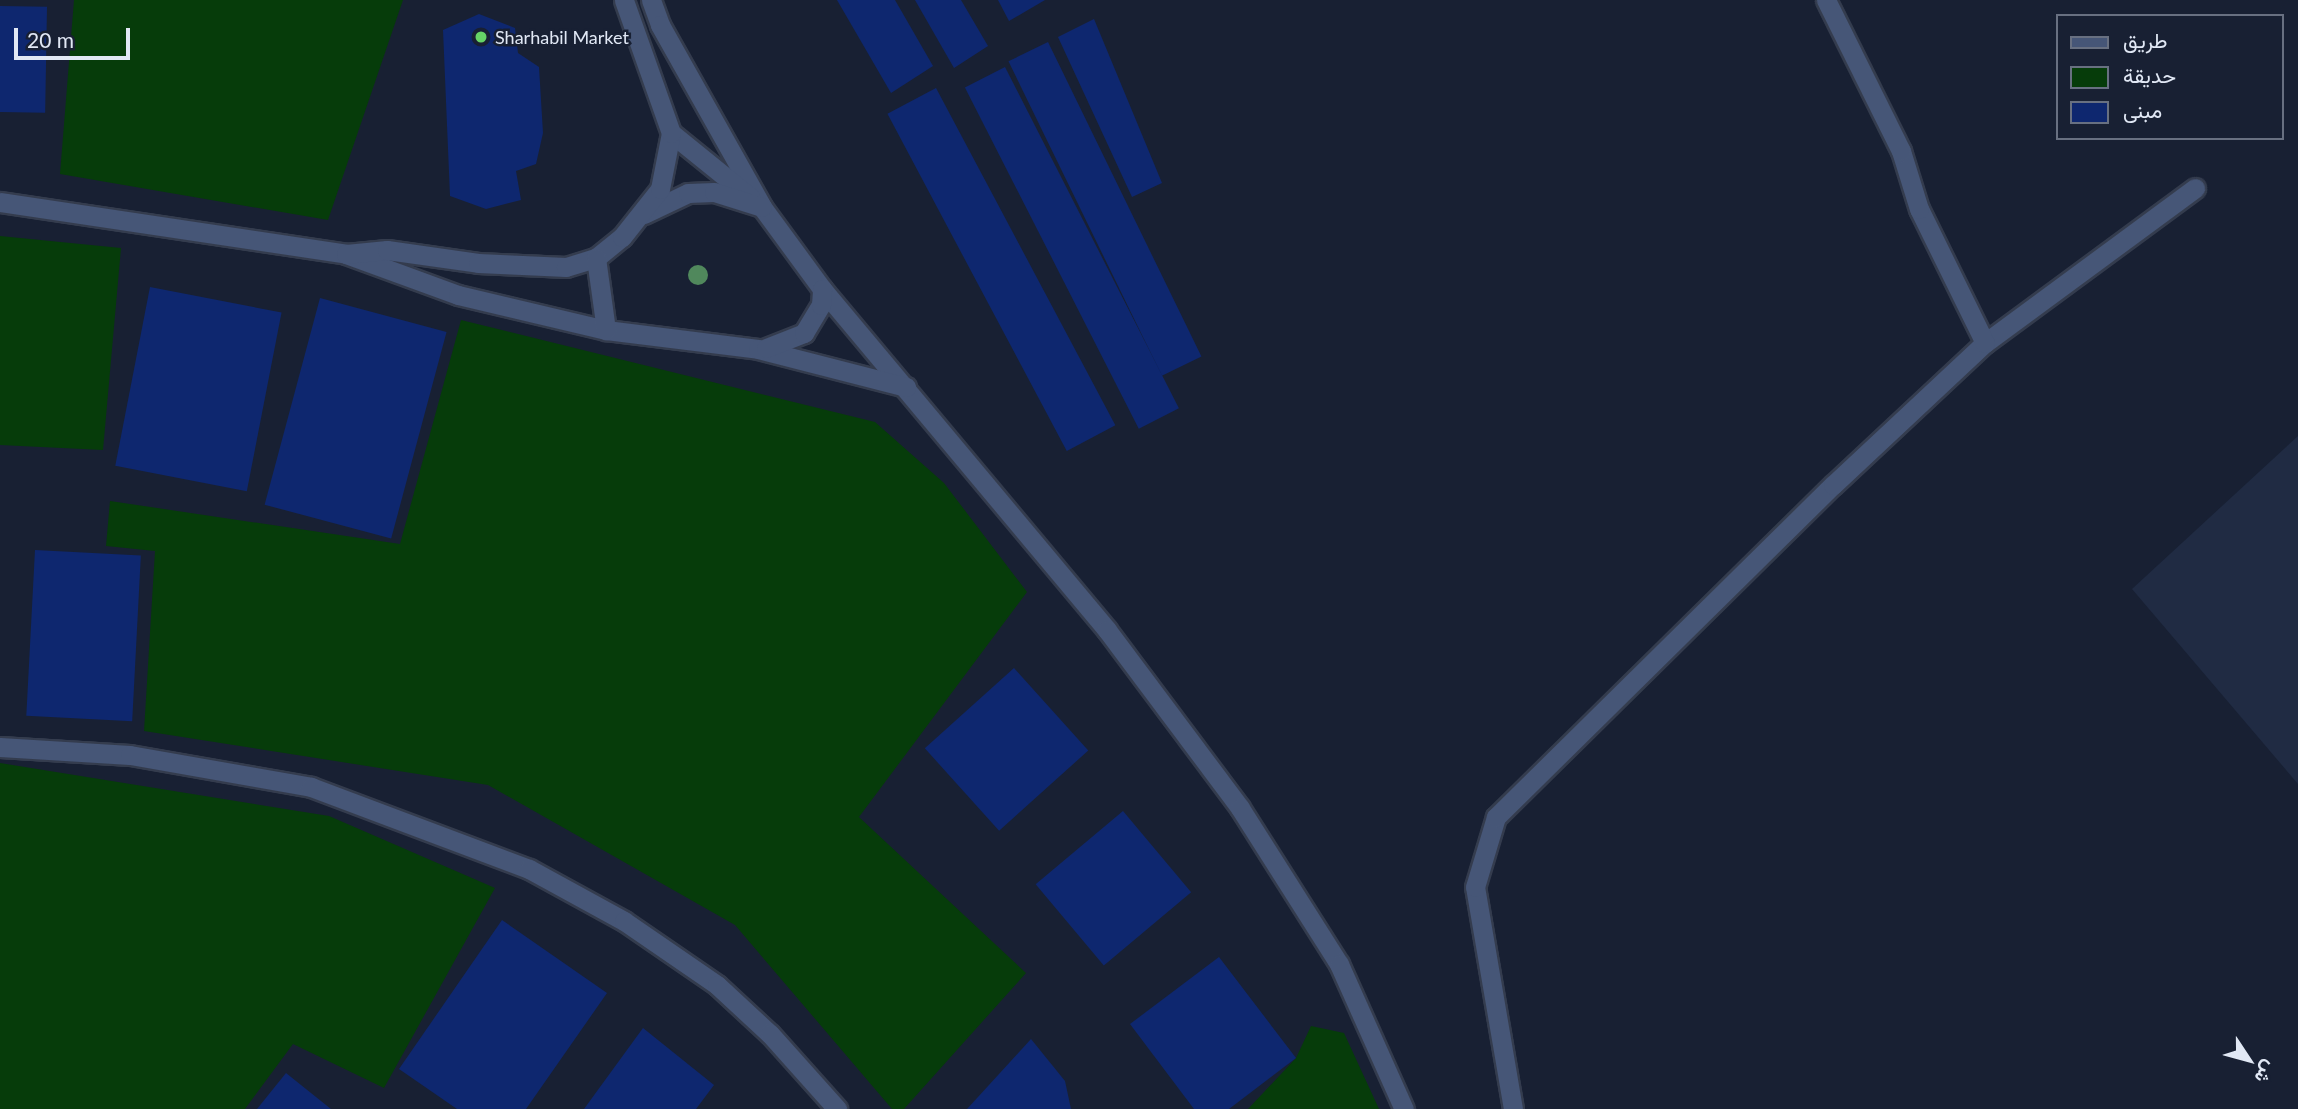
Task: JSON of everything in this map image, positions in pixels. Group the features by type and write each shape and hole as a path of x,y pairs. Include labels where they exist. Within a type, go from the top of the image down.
{"street":[{"path":"346,254 387,250 533,268 566,267 596,258 641,216 660,189 671,133 624,0"},
{"path":"651,0 660,25 762,207 822,289 1107,630 1240,808 1339,964 1404,1109"},
{"path":"1826,0 1901,151 1919,209 1984,343"},
{"path":"671,133 762,207"},
{"path":"1513,1109 1475,887 1496,817 1823,494 1984,343 2195,188"},
{"path":"641,216 688,193 739,196 762,207"},
{"path":"0,202 346,254 458,295 606,330 758,349 906,387"},
{"path":"596,258 606,330"},
{"path":"758,349 774,348 804,333 821,305 822,289"},
{"path":"0,747 130,755 311,787 529,869 624,922 717,985 770,1034 837,1109"}],"shaded area":[{"path":"2298,436 2298,784 2132,589"}],"green space":[{"path":"74,0 403,0 328,220 60,174"},
{"path":"0,236 121,248 103,450 0,445"},
{"path":"461,320 875,422 944,483 1027,592 859,817 1026,973 904,1109 892,1109 735,925 488,785 144,731 155,551 106,546 110,501 400,544"},
{"path":"0,763 329,816 495,888 384,1088 293,1044 245,1109 0,1109"},
{"path":"1311,1026 1344,1033 1379,1109 1248,1109 1296,1058"}],"building":[{"path":"837,0 895,0 933,66 891,93"},
{"path":"915,0 961,0 988,46 954,68"},
{"path":"998,0 1045,0 1009,21"},
{"path":"0,6 47,7 45,113 0,112"},
{"path":"479,14 515,28 518,53 539,67 543,133 536,164 516,171 521,200 486,209 450,196 443,30"},
{"path":"1094,19 1162,183 1132,197 1058,37"},
{"path":"1048,42 1201,357 1162,376 1008,61"},
{"path":"1005,67 1179,408 1139,429 965,87"},
{"path":"936,88 1115,425 1067,451 887,114"},
{"path":"150,287 282,313 247,491 115,466"},
{"path":"320,298 447,332 391,539 265,505"},
{"path":"35,550 141,556 132,721 26,716"},
{"path":"1014,668 1088,750 999,831 925,748"},
{"path":"1123,811 1191,892 1104,965 1036,884"},
{"path":"502,920 607,993 526,1109 457,1109 399,1069"},
{"path":"1219,957 1296,1058 1229,1109 1194,1109 1130,1024"},
{"path":"643,1028 714,1085 696,1109 584,1109"},
{"path":"1031,1039 1065,1081 1071,1109 967,1109"},
{"path":"286,1073 331,1109 257,1109"}],"place":[{"name":"Sharhabil Market","path":"481,37"}]}
